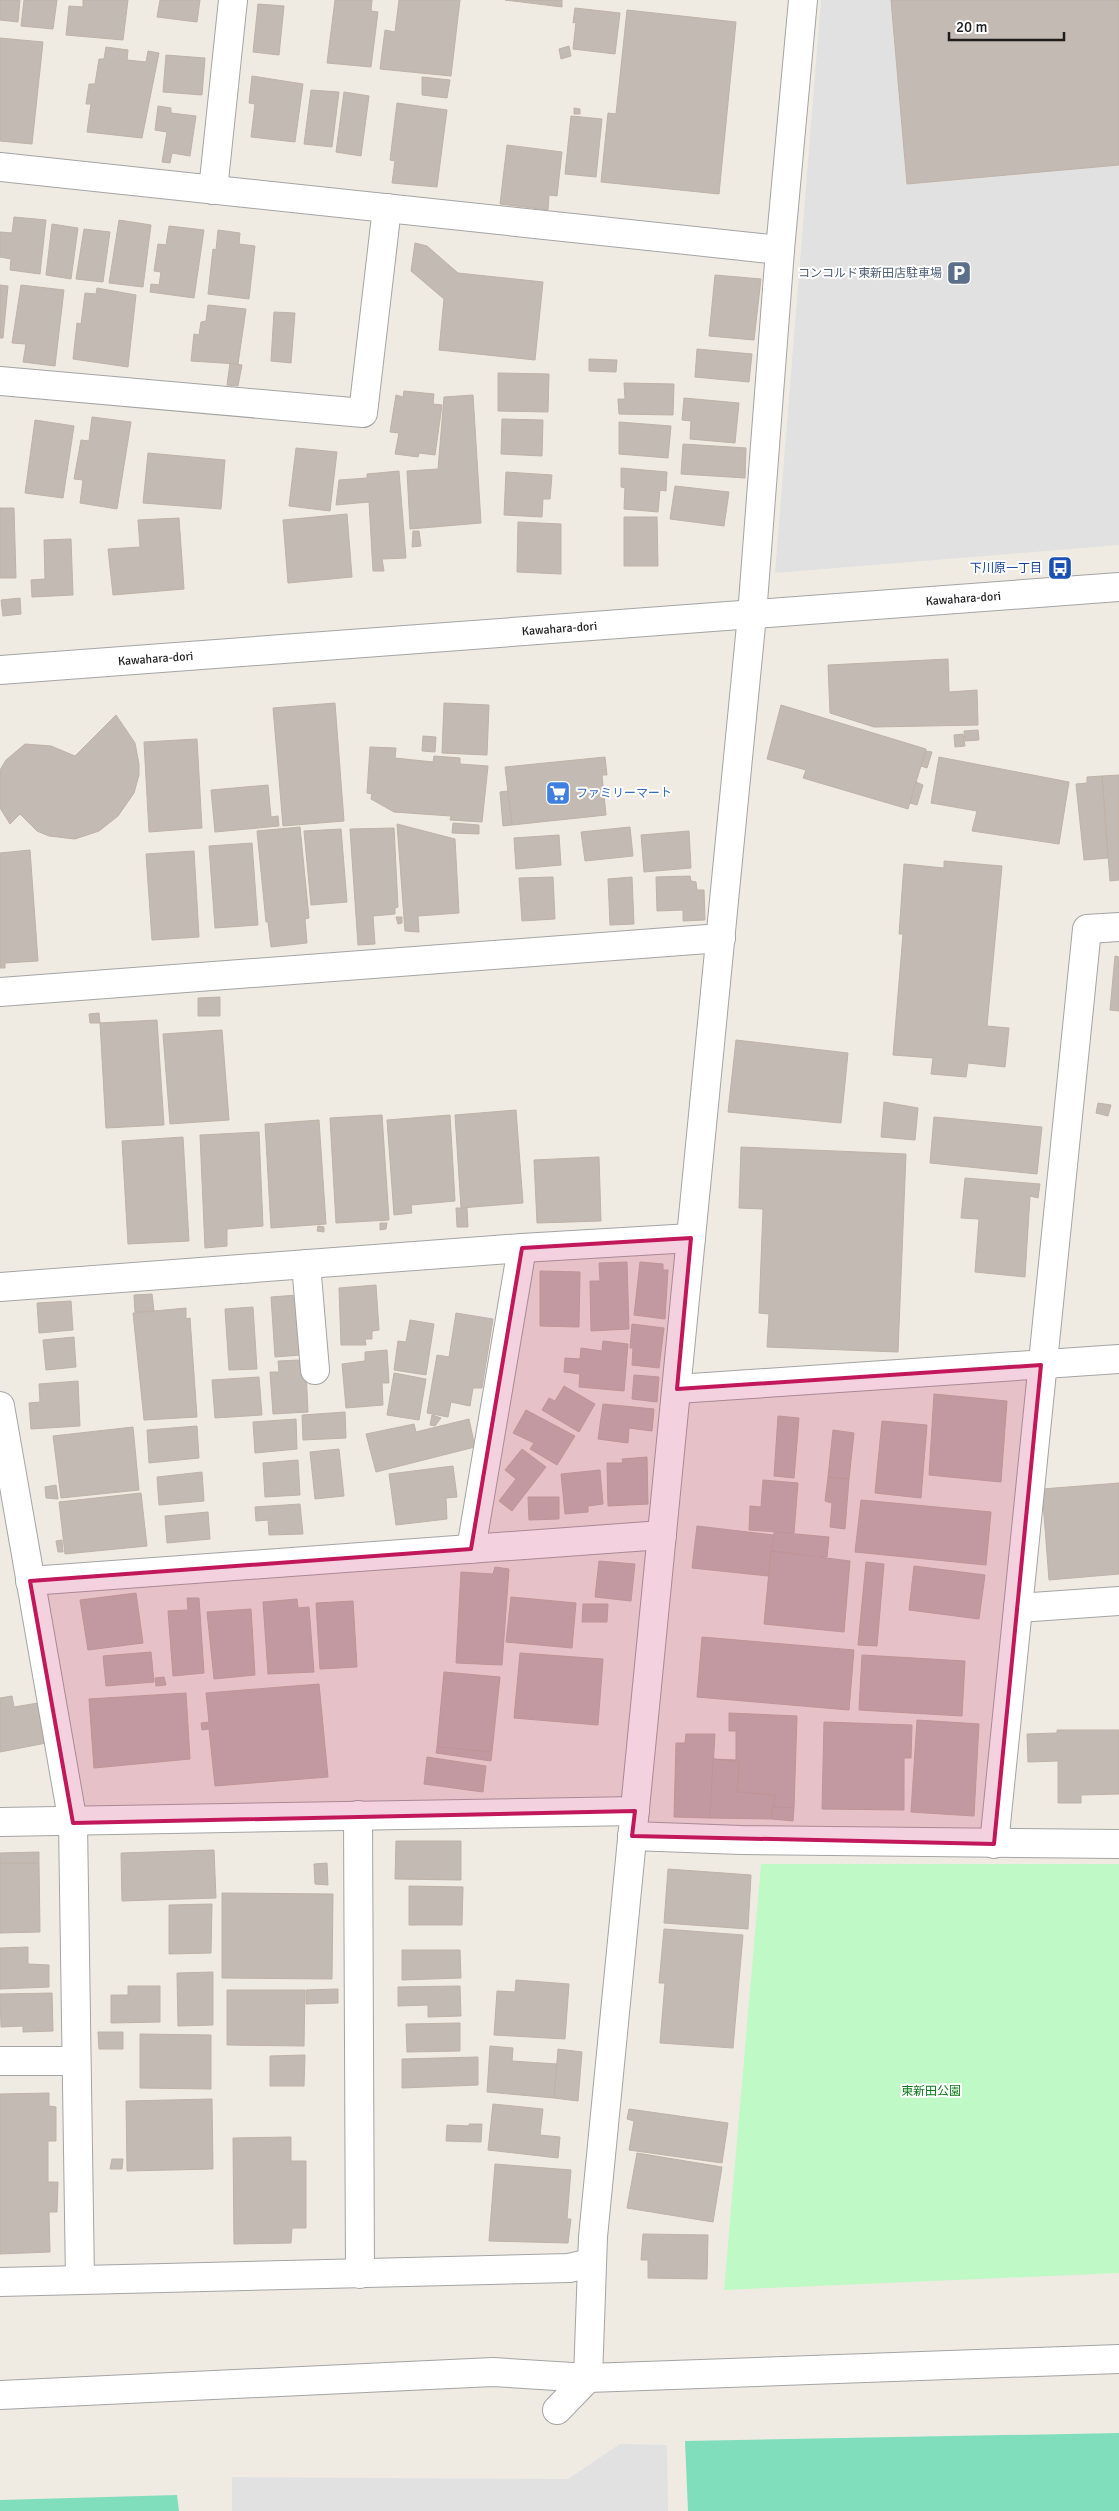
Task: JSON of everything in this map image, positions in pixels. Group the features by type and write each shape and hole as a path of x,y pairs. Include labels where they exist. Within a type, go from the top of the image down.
{"street":[{"path":"213,190 233,0"},
{"path":"558,2410 588,2378 592,2263 633,1823 752,615 780,250 803,0"},
{"path":"0,167 780,250"},
{"path":"0,381 363,413 387,208"},
{"name":"Kawahara-dori","path":"0,670 1119,587"},
{"path":"994,1844 1041,1365 1087,929 1119,927"},
{"path":"0,992 721,938"},
{"path":"0,1287 522,1248 691,1238"},
{"path":"471,1549 522,1248"},
{"path":"306,1264 315,1370"},
{"path":"677,1389 1119,1359"},
{"path":"0,1406 73,1823 75,2061 80,2280"},
{"path":"30,1581 662,1535"},
{"path":"1018,1608 1119,1601"},
{"path":"358,1815 360,2274"},
{"path":"0,1822 73,1823 358,1815 633,1823 741,1840 1119,1844"},
{"path":"0,2061 75,2061"},
{"path":"0,2282 569,2268 592,2263"},
{"path":"0,2395 493,2372 588,2378 1119,2360"}],"highlighted area":[{"path":"691,1238 677,1389 1041,1365 994,1844 632,1836 635,1811 73,1823 30,1581 471,1549 522,1248"}],"green space":[{"name":"東新田公園","path":"761,1864 1119,1864 1119,2273 724,2290"},
{"path":"1119,2433 1119,2511 688,2511 685,2441"},
{"path":"177,2495 179,2511 0,2511 0,2500"}],"shaded area":[{"name":"コンコルド東新田店駐車場","path":"821,0 1119,0 1119,545 775,573"},
{"path":"620,2444 667,2445 668,2511 232,2511 232,2477 568,2479"}],"building":[{"path":"0,0 20,0 18,22 0,20"},
{"path":"24,0 57,0 53,29 21,26"},
{"path":"83,0 128,0 123,40 66,35 69,6 83,7"},
{"path":"160,0 200,0 197,22 157,17"},
{"path":"335,0 372,0 371,11 378,12 371,67 327,63"},
{"path":"399,0 460,0 451,76 380,69 385,30 395,32"},
{"path":"505,0 562,0 562,7"},
{"path":"891,0 1119,0 1119,165 907,184"},
{"path":"258,4 284,6 279,55 253,52"},
{"path":"575,8 620,13 615,54 573,49 576,22 573,23"},
{"path":"627,10 736,22 719,194 601,182 608,113 616,114"},
{"path":"0,38 43,42 32,144 0,141"},
{"path":"569,46 571,56 561,59 559,49"},
{"path":"106,47 128,50 127,60 146,62 148,51 159,53 142,138 87,132 91,104 86,104 89,84 95,84 99,59 104,59"},
{"path":"166,55 205,58 202,95 163,92"},
{"path":"252,76 303,84 295,142 251,137 255,104 249,103"},
{"path":"422,77 450,80 447,98 422,95"},
{"path":"311,90 339,92 332,147 304,144"},
{"path":"344,92 369,96 361,156 336,152"},
{"path":"397,103 447,110 437,187 392,183 395,161 390,160"},
{"path":"158,106 171,108 171,113 196,116 190,156 172,153 170,163 162,162 167,132 155,130"},
{"path":"574,108 580,109 580,114 574,114"},
{"path":"571,116 602,119 596,177 565,174"},
{"path":"507,145 562,152 557,196 549,195 548,210 500,204"},
{"path":"14,217 46,220 40,274 10,270 11,259 0,257 0,232 12,233"},
{"path":"119,220 151,225 143,287 109,283"},
{"path":"52,224 78,228 71,279 46,275"},
{"path":"169,226 204,230 194,298 150,292 151,284 159,285 161,272 154,271 158,244 166,245"},
{"path":"84,229 110,232 103,282 76,279"},
{"path":"218,230 240,233 239,244 255,246 249,299 208,294 213,249 216,250"},
{"path":"415,243 427,246 458,273 543,282 535,360 439,350 444,299 411,271"},
{"path":"715,275 761,279 754,340 709,336"},
{"path":"0,285 8,286 3,338 0,338"},
{"path":"21,285 64,290 55,366 23,362 26,344 12,343"},
{"path":"97,288 136,295 128,367 73,359 77,323 81,324 85,293 96,294"},
{"path":"208,305 246,309 238,364 191,361 194,334 199,335 201,322 206,321"},
{"path":"274,312 295,313 291,363 271,361"},
{"path":"697,349 752,354 749,382 695,377"},
{"path":"589,359 617,360 616,372 589,371"},
{"path":"230,363 242,365 238,386 227,385"},
{"path":"498,373 549,374 548,412 498,411"},
{"path":"624,383 674,384 673,415 619,414 618,399 625,399"},
{"path":"404,391 434,394 433,404 442,405 435,455 419,453 418,457 395,454 399,433 390,432 396,395 403,397"},
{"path":"473,395 481,523 410,529 407,471 438,469 444,397"},
{"path":"684,398 739,403 735,443 690,439 691,421 682,420"},
{"path":"92,417 131,422 117,509 80,503 83,480 74,479 81,440 89,441"},
{"path":"502,419 543,420 542,456 501,454"},
{"path":"35,420 74,426 63,498 25,493"},
{"path":"619,422 671,426 668,458 619,454"},
{"path":"683,444 746,448 745,478 681,474"},
{"path":"296,448 337,452 330,511 289,506"},
{"path":"148,453 225,460 221,509 143,503"},
{"path":"621,468 667,472 666,491 660,490 658,512 624,509 625,488 621,487"},
{"path":"399,471 406,558 382,559 384,571 373,571 369,502 336,505 339,480 367,478 367,474"},
{"path":"506,472 552,475 550,499 543,499 542,517 504,515"},
{"path":"675,486 729,492 724,526 670,519"},
{"path":"0,508 14,508 16,578 0,578"},
{"path":"347,514 352,577 288,583 283,520"},
{"path":"624,517 657,517 658,566 624,566"},
{"path":"179,518 184,589 113,595 108,549 140,547 138,520"},
{"path":"518,522 561,524 561,574 517,572"},
{"path":"413,531 419,531 421,546 412,547"},
{"path":"71,539 73,595 32,597 31,580 45,579 44,540"},
{"path":"20,598 21,614 3,616 1,600"},
{"path":"948,659 949,692 977,690 978,725 874,727 830,713 828,665"},
{"path":"335,703 344,821 283,826 273,708"},
{"path":"444,703 489,705 487,755 442,753"},
{"path":"781,705 926,749 908,809 803,778 806,770 767,759"},
{"path":"116,715 135,743 139,764 139,775 134,793 118,816 99,831 75,839 49,836 37,831 20,814 10,824 0,808 0,770 6,760 25,744 51,746 75,756"},
{"path":"978,730 979,740 965,741 964,731"},
{"path":"963,734 965,746 955,747 954,735"},
{"path":"423,736 436,737 435,752 422,751"},
{"path":"197,739 202,828 149,832 144,742"},
{"path":"370,747 396,748 395,758 433,762 434,756 460,758 460,764 488,766 482,822 450,820 451,816 394,812 371,799 372,794 367,793"},
{"path":"926,751 932,752 927,768 921,766"},
{"path":"605,757 607,775 602,775 606,815 512,825 505,767"},
{"path":"939,757 1069,782 1059,844 972,831 977,811 931,803"},
{"path":"1119,775 1119,880 1110,881 1102,776"},
{"path":"1102,776 1108,858 1084,860 1076,784 1087,783 1087,777"},
{"path":"916,782 923,785 917,805 910,803"},
{"path":"268,785 271,817 278,816 279,826 215,832 211,790"},
{"path":"508,791 512,825 503,826 500,792"},
{"path":"453,823 479,825 479,834 452,833"},
{"path":"397,824 455,839 459,913 418,916 419,932 405,931"},
{"path":"300,827 309,918 305,919 307,943 271,947 268,922 266,922 257,831"},
{"path":"630,827 633,856 585,861 581,832"},
{"path":"394,828 398,907 395,908 395,914 373,916 375,944 358,945 350,829"},
{"path":"341,829 347,902 311,905 304,831"},
{"path":"689,831 691,868 644,872 641,835"},
{"path":"559,835 561,865 516,869 514,838"},
{"path":"252,843 258,925 215,928 209,846"},
{"path":"30,850 38,961 5,963 5,968 0,968 0,853"},
{"path":"194,851 199,937 152,940 146,854"},
{"path":"944,861 1002,866 987,1026 1009,1028 1005,1067 968,1063 966,1077 931,1074 933,1058 893,1055 903,934 899,934 904,864 944,868"},
{"path":"690,876 691,881 696,882 697,890 704,890 705,920 683,921 683,910 657,911 656,877"},
{"path":"553,877 555,919 522,921 519,878"},
{"path":"632,877 634,924 610,925 608,879"},
{"path":"396,917 402,917 402,923 398,924"},
{"path":"1115,956 1119,957 1119,1011 1110,1010"},
{"path":"220,997 220,1016 198,1016 198,998"},
{"path":"99,1013 100,1023 90,1023 89,1014"},
{"path":"157,1020 164,1125 106,1128 100,1023"},
{"path":"222,1030 229,1120 170,1124 163,1034"},
{"path":"736,1040 848,1053 841,1123 728,1112"},
{"path":"884,1102 918,1108 915,1140 881,1137"},
{"path":"1098,1103 1111,1105 1108,1116 1096,1113"},
{"path":"516,1110 523,1203 461,1208 455,1115"},
{"path":"382,1115 389,1220 336,1223 330,1118"},
{"path":"450,1115 455,1201 411,1205 412,1213 394,1215 387,1120"},
{"path":"934,1117 1042,1127 1037,1174 930,1163"},
{"path":"319,1120 326,1224 271,1228 265,1124"},
{"path":"259,1132 263,1226 227,1229 227,1246 205,1248 200,1135"},
{"path":"183,1137 189,1241 128,1244 122,1141"},
{"path":"741,1147 906,1154 898,1352 767,1347 769,1314 759,1313 763,1209 739,1208"},
{"path":"599,1157 601,1221 537,1223 534,1160"},
{"path":"965,1178 1040,1184 1038,1198 1030,1196 1025,1277 975,1272 979,1219 961,1218"},
{"path":"456,1208 467,1208 468,1227 457,1227"},
{"path":"380,1223 387,1223 386,1229 380,1230"},
{"path":"318,1226 324,1227 324,1232 317,1231"},
{"path":"627,1262 629,1329 591,1331 590,1281 600,1281 599,1263"},
{"path":"640,1262 663,1264 663,1270 668,1270 665,1319 634,1315"},
{"path":"540,1271 580,1272 579,1327 540,1326"},
{"path":"376,1285 379,1330 372,1331 372,1339 365,1339 366,1345 341,1345 339,1288"},
{"path":"152,1294 154,1311 135,1312 134,1295"},
{"path":"297,1295 301,1355 275,1357 271,1297"},
{"path":"71,1301 73,1330 39,1333 37,1303"},
{"path":"253,1307 257,1369 229,1370 225,1309"},
{"path":"186,1308 186,1319 190,1318 197,1417 144,1420 133,1313"},
{"path":"456,1313 493,1319 482,1388 473,1388 470,1406 451,1402 448,1417 427,1413 437,1355 449,1357"},
{"path":"410,1320 434,1324 426,1375 394,1370 398,1341 406,1342"},
{"path":"632,1324 664,1328 659,1368 632,1365 633,1348 630,1348"},
{"path":"74,1337 76,1367 46,1370 43,1340"},
{"path":"603,1341 628,1344 624,1391 579,1387 580,1374 564,1372 565,1358 580,1359 581,1348 602,1351"},
{"path":"387,1350 389,1383 382,1383 383,1405 346,1408 342,1364 365,1361 365,1352"},
{"path":"299,1360 300,1370 306,1370 308,1412 273,1414 270,1372 279,1372 278,1361"},
{"path":"394,1373 426,1379 419,1420 387,1415"},
{"path":"634,1375 659,1377 657,1402 632,1399"},
{"path":"259,1377 262,1415 215,1418 212,1380"},
{"path":"78,1381 80,1426 31,1429 29,1403 40,1402 39,1384"},
{"path":"564,1386 595,1404 579,1432 542,1410 549,1398 555,1401"},
{"path":"934,1394 1007,1401 1001,1482 929,1475"},
{"path":"603,1404 654,1409 652,1431 629,1428 628,1443 598,1439"},
{"path":"526,1410 575,1436 557,1465 530,1449 534,1443 513,1433"},
{"path":"345,1412 346,1438 303,1440 302,1415"},
{"path":"432,1415 441,1418 435,1426 430,1425"},
{"path":"778,1416 799,1418 794,1478 774,1476"},
{"path":"296,1419 297,1449 255,1453 253,1422"},
{"path":"469,1419 475,1447 376,1472 366,1434 414,1424 416,1432"},
{"path":"882,1421 927,1425 921,1498 875,1493"},
{"path":"197,1426 199,1458 149,1463 147,1430"},
{"path":"133,1427 139,1490 61,1498 53,1436"},
{"path":"833,1430 854,1433 849,1479 828,1477"},
{"path":"339,1449 344,1496 315,1499 310,1452"},
{"path":"522,1449 546,1467 512,1511 499,1501 516,1479 505,1470"},
{"path":"647,1457 648,1504 608,1506 607,1463 623,1463 622,1459"},
{"path":"298,1460 300,1495 265,1497 263,1463"},
{"path":"453,1466 457,1497 446,1498 447,1519 396,1525 389,1474"},
{"path":"600,1470 603,1504 588,1506 588,1512 565,1514 561,1474"},
{"path":"202,1472 204,1501 159,1505 157,1477"},
{"path":"828,1477 849,1479 845,1529 830,1527 832,1503 825,1501"},
{"path":"763,1480 798,1483 794,1533 749,1530 750,1506 761,1507"},
{"path":"1119,1483 1119,1574 1049,1580 1042,1489"},
{"path":"56,1485 58,1499 46,1498 45,1487"},
{"path":"141,1493 147,1546 65,1554 59,1502"},
{"path":"528,1497 559,1497 559,1519 529,1520"},
{"path":"861,1500 991,1512 986,1565 855,1552"},
{"path":"300,1504 303,1534 269,1535 268,1520 256,1521 255,1507"},
{"path":"208,1512 210,1539 167,1543 165,1516"},
{"path":"697,1526 773,1535 768,1576 692,1568"},
{"path":"774,1532 829,1537 827,1557 772,1551"},
{"path":"62,1540 63,1552 58,1552 56,1541"},
{"path":"771,1551 850,1561 844,1632 764,1624"},
{"path":"599,1561 635,1564 631,1601 595,1597"},
{"path":"866,1562 884,1564 877,1646 858,1645"},
{"path":"914,1566 985,1575 979,1619 909,1610"},
{"path":"495,1567 509,1569 502,1665 456,1663 461,1572 493,1574"},
{"path":"136,1593 143,1643 88,1650 80,1600"},
{"path":"511,1597 576,1603 572,1648 506,1642"},
{"path":"187,1598 199,1598 204,1673 173,1676 168,1611 188,1610"},
{"path":"297,1599 298,1608 309,1607 314,1672 268,1674 263,1602"},
{"path":"353,1601 357,1667 320,1669 316,1603"},
{"path":"583,1604 608,1604 607,1622 582,1622"},
{"path":"251,1609 255,1675 214,1679 207,1612"},
{"path":"702,1637 854,1650 849,1710 697,1697"},
{"path":"151,1652 154,1682 106,1686 103,1656"},
{"path":"520,1653 603,1659 598,1725 514,1718"},
{"path":"862,1655 965,1661 962,1716 859,1710"},
{"path":"444,1672 500,1677 492,1752 437,1747"},
{"path":"164,1677 166,1685 156,1686 155,1678"},
{"path":"319,1684 328,1777 215,1786 209,1729 202,1730 201,1723 209,1722 206,1693"},
{"path":"186,1693 190,1759 94,1768 89,1699"},
{"path":"12,1696 14,1707 38,1703 46,1743 0,1752 0,1698"},
{"path":"729,1713 797,1716 794,1808 772,1807 775,1795 737,1792 739,1762 713,1759 736,1760 736,1731 729,1731"},
{"path":"917,1720 979,1724 974,1816 911,1812"},
{"path":"824,1722 912,1725 911,1758 904,1758 904,1810 822,1809"},
{"path":"1057,1730 1119,1730 1119,1794 1081,1795 1081,1803 1058,1803 1058,1761 1028,1762 1027,1734 1057,1733"},
{"path":"686,1734 715,1734 710,1818 674,1817 676,1743 685,1743"},
{"path":"437,1747 492,1752 491,1761 436,1753"},
{"path":"427,1757 486,1766 483,1792 424,1784"},
{"path":"713,1759 739,1762 737,1792 775,1795 772,1819 710,1818"},
{"path":"772,1807 794,1808 793,1821 772,1819"},
{"path":"396,1841 461,1841 461,1880 395,1879"},
{"path":"214,1850 216,1898 122,1901 121,1853"},
{"path":"39,1852 39,1863 0,1863 0,1853"},
{"path":"0,1863 39,1863 40,1932 0,1933"},
{"path":"327,1863 328,1885 315,1884 314,1864"},
{"path":"668,1869 751,1875 748,1929 664,1923"},
{"path":"409,1886 463,1887 462,1925 409,1925"},
{"path":"222,1893 333,1894 332,1979 222,1978"},
{"path":"212,1904 211,1953 169,1954 169,1905"},
{"path":"664,1929 743,1935 733,2048 660,2043 665,1983 659,1983"},
{"path":"28,1947 28,1964 49,1965 49,1987 0,1989 0,1948"},
{"path":"402,1950 460,1950 461,1978 402,1980"},
{"path":"213,1972 213,2025 178,2026 177,1973"},
{"path":"516,1980 569,1984 565,2039 494,2035 497,1991 515,1992"},
{"path":"128,1986 160,1986 160,2022 111,2023 111,1995 128,1995"},
{"path":"460,1986 461,2016 428,2017 428,2005 398,2006 398,1987"},
{"path":"338,1989 338,2003 306,2004 306,1990"},
{"path":"227,1990 305,1990 304,2046 227,2045"},
{"path":"52,1993 53,2031 23,2032 23,2026 1,2027 0,1994"},
{"path":"460,2023 460,2051 407,2052 406,2024"},
{"path":"98,2032 123,2032 123,2049 99,2049"},
{"path":"140,2034 211,2035 211,2089 140,2088"},
{"path":"490,2046 513,2048 512,2061 557,2064 554,2098 487,2092"},
{"path":"558,2049 582,2052 578,2101 554,2098"},
{"path":"305,2055 304,2086 270,2086 270,2056"},
{"path":"478,2057 478,2085 402,2088 402,2059"},
{"path":"49,2093 49,2106 56,2107 56,2141 48,2141 48,2182 58,2182 57,2212 49,2212 50,2252 0,2254 0,2094"},
{"path":"212,2099 213,2169 127,2171 126,2101"},
{"path":"493,2104 543,2109 540,2135 560,2137 558,2158 488,2150"},
{"path":"629,2109 728,2123 722,2163 629,2150 634,2121 627,2119"},
{"path":"469,2124 482,2124 481,2142 446,2141 447,2125 469,2126"},
{"path":"291,2137 291,2161 306,2161 306,2228 292,2228 291,2243 234,2244 233,2138"},
{"path":"637,2153 722,2167 713,2222 627,2208"},
{"path":"112,2159 123,2159 122,2169 110,2169"},
{"path":"495,2164 571,2170 567,2219 571,2219 568,2243 489,2241"},
{"path":"643,2234 708,2235 707,2279 648,2278 648,2260 641,2260"}],"place":[{"name":"コンコルド東新田店駐車場","path":"959,273"},
{"name":"下川原一丁目","path":"1060,568"},
{"name":"ファミリーマート","path":"558,793"}]}
